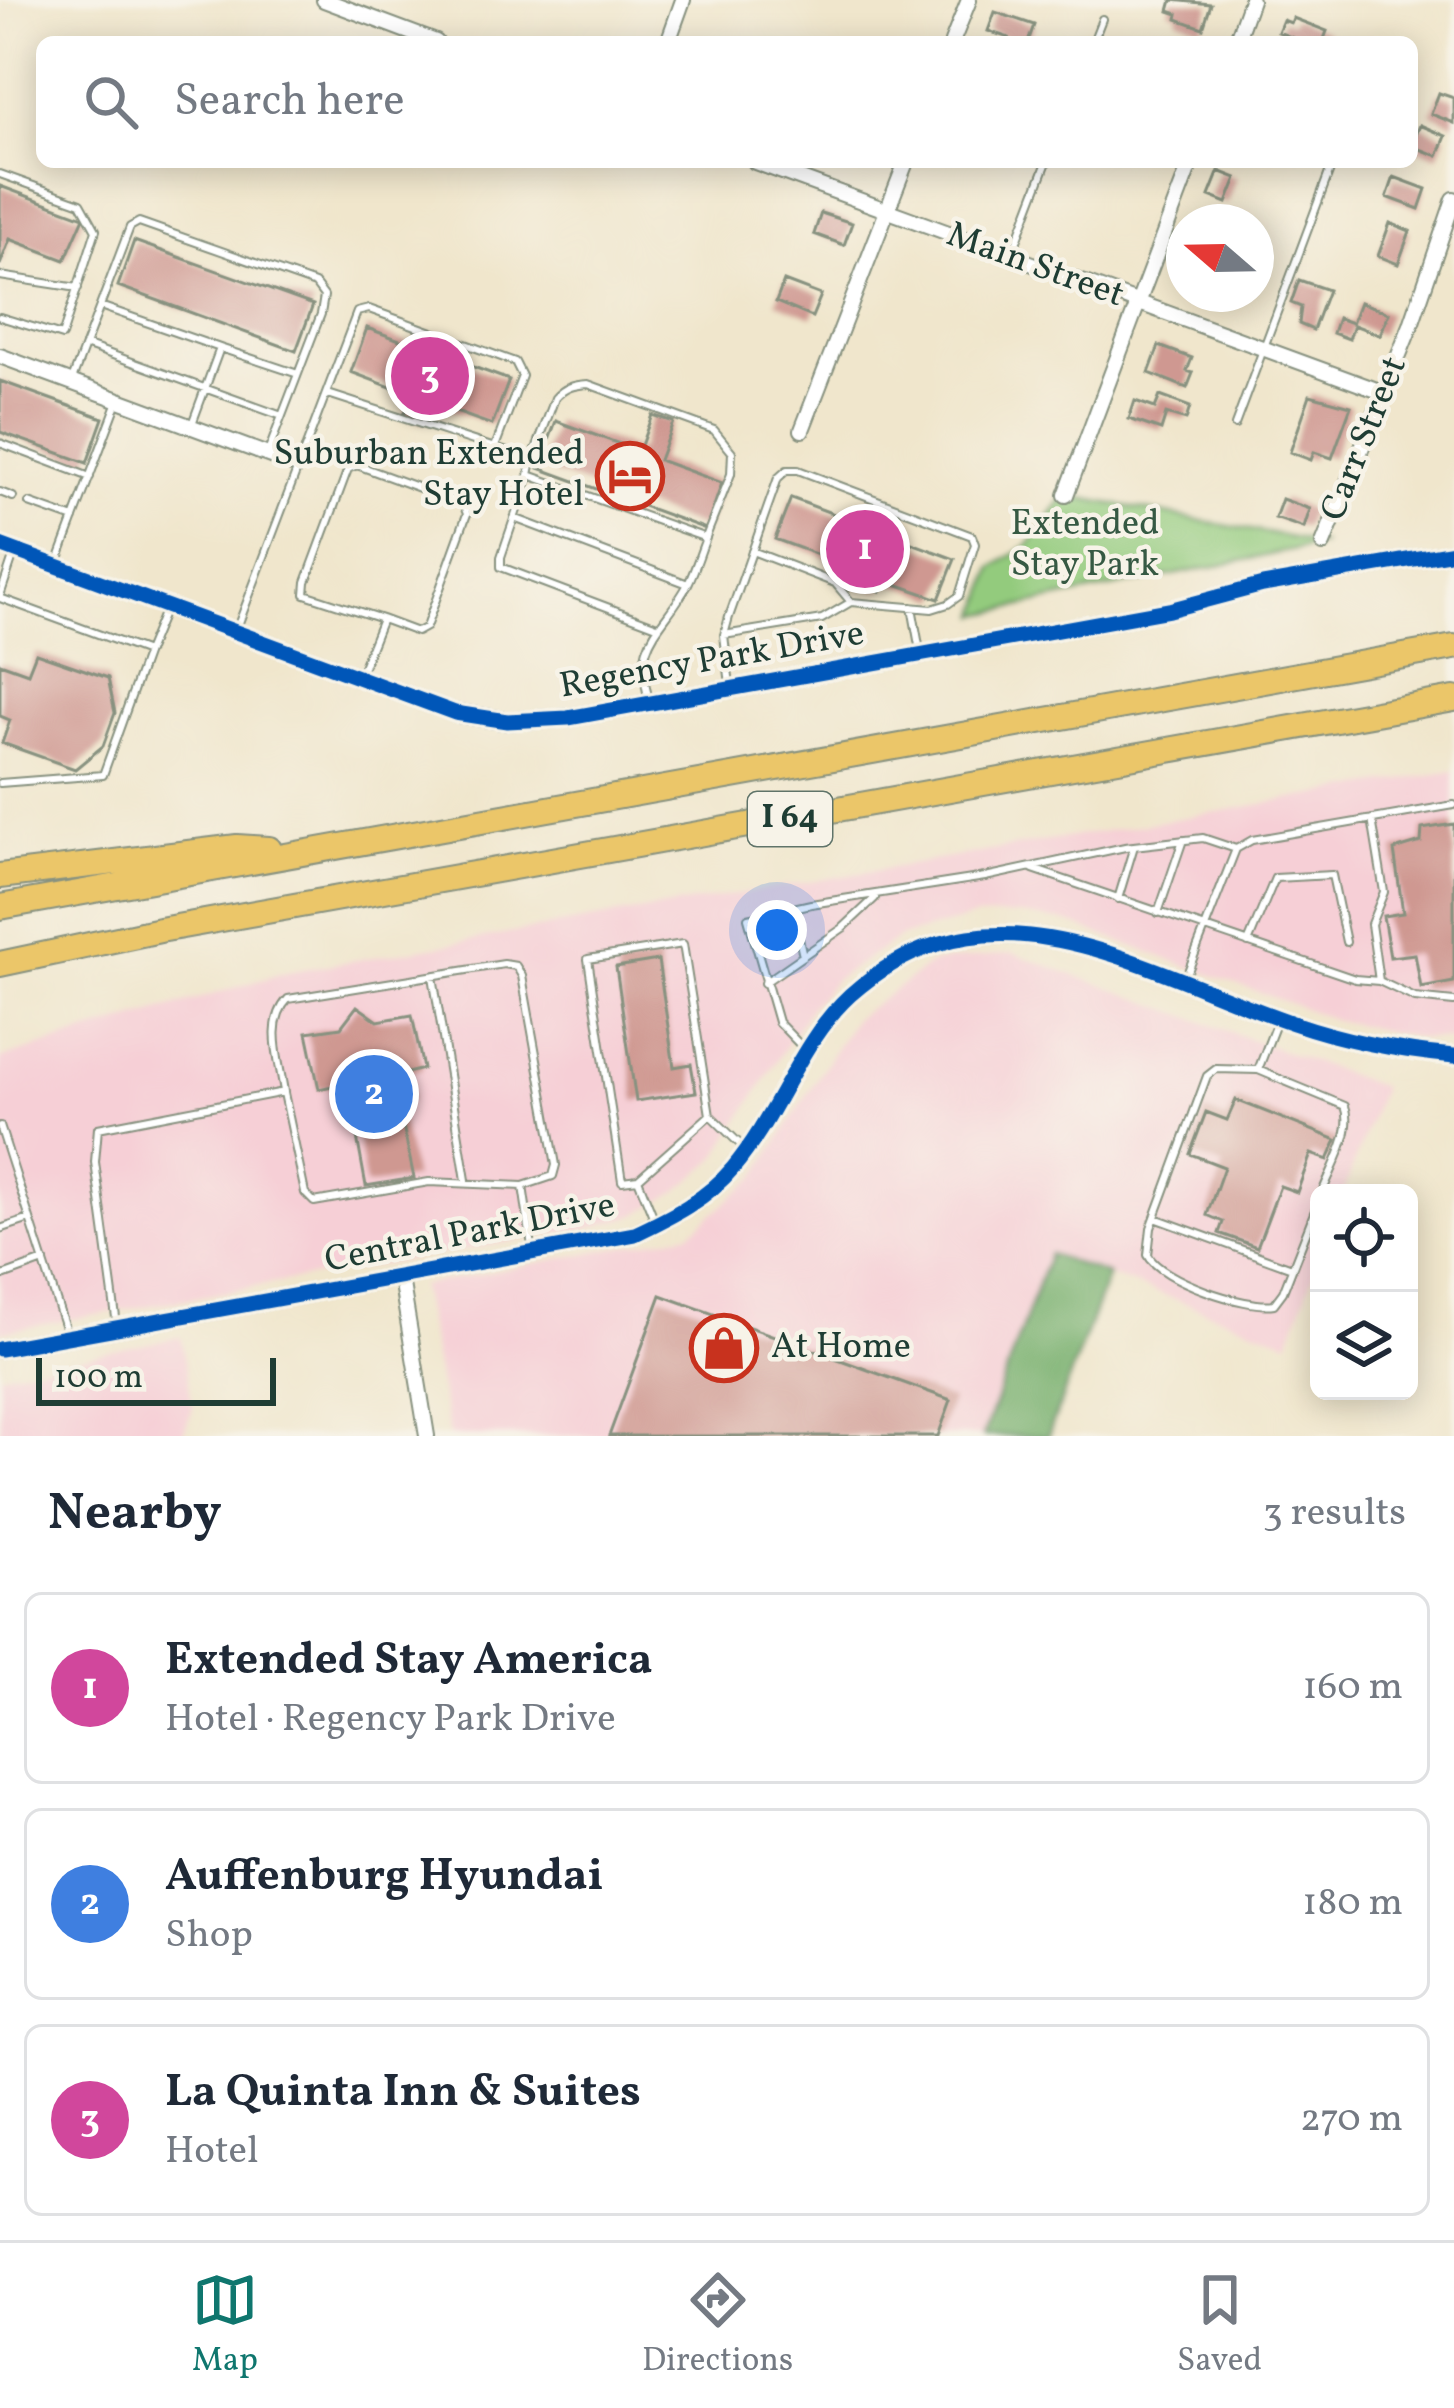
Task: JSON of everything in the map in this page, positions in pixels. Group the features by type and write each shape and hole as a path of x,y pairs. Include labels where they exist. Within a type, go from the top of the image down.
{"highway":[{"name":"I 64","path":"0,907 1454,646"},
{"name":"I 64","path":"0,964 160,930 1454,699"},
{"path":"0,876 237,848 313,851"}],"street":[{"path":"324,0 420,36"},
{"path":"670,36 683,0"},
{"path":"954,36 969,0"},
{"path":"1238,36 1251,0"},
{"name":"Main Street","path":"772,168 1382,392"},
{"path":"802,430 904,168"},
{"path":"1066,495 1189,168"},
{"name":"Carr Street","path":"1323,544 1411,325 1454,199"},
{"path":"0,356 296,465"},
{"name":"Regency Park Drive","path":"8,548 455,713 493,720 568,718 1168,610 1263,585 1454,553"},
{"name":"Central Park Drive","path":"0,1349 635,1234 707,1194 746,1150 828,1018 878,974 943,941 976,934 1049,936 1358,1042 1454,1056"},
{"path":"401,1278 427,1436"}],"lane":[{"path":"1095,36 1102,19"},
{"path":"1010,257 1045,168"},
{"path":"1235,425 1331,168"},
{"path":"0,174 81,203 96,230 62,336 0,316"},
{"path":"70,383 130,227 139,222 315,284 323,296 321,314 267,455"},
{"path":"0,276 78,289"},
{"path":"100,306 298,374"},
{"path":"236,632 357,312 369,309 514,362 522,376 495,447"},
{"path":"85,345 282,416"},
{"path":"191,428 220,348"},
{"path":"650,703 643,658 658,626 688,584 730,474 732,452 714,430 588,384 562,390 532,460 501,567 658,626"},
{"path":"328,394 532,460"},
{"path":"57,566 118,401"},
{"path":"0,443 90,477"},
{"path":"357,465 463,504 467,514 426,627 417,632 382,620 305,593 348,469 357,465"},
{"path":"724,635 822,619 851,602 932,609 959,596 975,544 972,536 788,470 778,478 724,635 731,688"},
{"path":"529,475 706,538"},
{"path":"0,492 13,497"},
{"path":"29,502 74,519"},
{"path":"514,518 688,584"},
{"path":"8,548 0,597 147,652"},
{"path":"752,551 835,583 851,602"},
{"path":"0,783 104,775 166,606"},
{"path":"912,607 921,654"},
{"path":"359,678 382,620"},
{"path":"1184,982 1236,849 1252,840 1454,805"},
{"path":"1372,819 1384,892 1371,924 1379,981"},
{"path":"806,1052 778,1022 748,918 1134,846 1203,838 1236,849"},
{"path":"1158,913 1183,840"},
{"path":"1118,899 1134,846"},
{"path":"1030,867 1355,980 1379,981 1415,998 1454,1002"},
{"path":"1248,943 1275,878 1333,874 1346,942"},
{"path":"764,983 843,928 877,896"},
{"path":"792,908 803,956"},
{"path":"710,1115 638,1178 622,1181 588,958 683,944 710,1115 746,1150"},
{"path":"504,964 516,966 522,976 556,1165 553,1176 523,1186 429,1182 314,1202 304,1193 284,1092 275,1026 278,1010 288,999 504,964"},
{"path":"433,976 466,1180"},
{"path":"1258,1070 1279,1018"},
{"path":"1310,1222 1274,1304 1248,1304 1162,1272 1152,1264 1147,1244 1208,1076 1216,1069 1258,1070 1336,1100 1349,1114 1324,1184"},
{"path":"118,1328 95,1162 98,1128 284,1092"},
{"path":"0,1126 68,1337"},
{"path":"638,1178 656,1224"},
{"path":"523,1186 533,1254"},
{"path":"1154,1218 1292,1268"},
{"path":"0,1229 30,1219"},
{"path":"0,1277 44,1261"}],"shaded area":[{"path":"1454,771 1454,1040 1418,1038 1335,1020 1066,922 1020,915 976,917 900,937 836,979 810,1007 716,1159 678,1191 636,1215 592,1227 0,1332 0,1059 287,972"},
{"path":"1013,953 1382,1087 1346,1184 1310,1184 1310,1284 1289,1341 1050,1254 983,1436 449,1436 420,1286 690,1233 756,1177 854,1019 932,963"},
{"path":"181,1337 193,1408 182,1436 0,1436 0,1374"}],"green space":[{"name":"Extended Stay Park","path":"1066,495 1323,544 979,615 993,568 1030,544"},
{"path":"1049,1254 1108,1275 1048,1436 983,1436"}],"building":[{"path":"1172,0 1211,4 1203,28 1177,19 1178,14 1169,11"},
{"path":"995,12 1034,25 1030,36 988,31"},
{"path":"1293,18 1327,31 1325,36 1278,32 1283,20 1291,23"},
{"path":"1439,93 1454,98 1454,123 1431,114"},
{"path":"1420,125 1446,136 1438,156 1418,148"},
{"path":"1219,171 1237,178 1227,203 1209,196"},
{"path":"1394,177 1426,189 1419,209 1387,197"},
{"path":"0,186 84,217 65,260 10,239 0,265"},
{"path":"821,213 852,223 844,245 814,234"},
{"path":"1390,223 1410,231 1398,264 1378,256"},
{"path":"134,241 313,305 296,351 118,286"},
{"path":"1299,280 1328,290 1313,330 1299,324 1301,307 1291,303"},
{"path":"784,281 821,295 812,317 776,302"},
{"path":"1360,302 1389,313 1380,335 1354,325 1349,339 1333,333 1338,318 1352,323"},
{"path":"367,328 509,380 492,425 431,403 424,422 404,415 412,395 351,372"},
{"path":"1159,346 1192,358 1187,388 1149,373"},
{"path":"0,381 103,418 87,463 0,432"},
{"path":"1310,395 1351,406 1332,458 1314,452 1311,460 1290,452"},
{"path":"1160,396 1190,407 1186,420 1166,414 1161,430 1129,419 1135,401 1155,408"},
{"name":"Suburban Extended Stay Hotel","path":"652,415 673,422 659,460 722,483 706,529 539,468 556,421 639,451"},
{"path":"791,498 955,559 939,599 884,580 880,591 861,584 864,572 775,539"},
{"path":"1282,499 1310,509 1304,528 1275,518"},
{"path":"36,653 108,678 115,713 103,746 75,769 2,743 10,720 0,716 0,663 28,673"},
{"path":"1454,824 1454,982 1421,988 1415,954 1390,957 1383,916 1403,913 1394,850 1421,842 1422,829"},
{"path":"658,960 674,1067 691,1064 696,1092 636,1101 616,967"},
{"path":"357,1006 378,1021 412,1015 423,1069 407,1073 412,1100 398,1102 414,1178 366,1186 352,1110 339,1113 336,1085 319,1089 307,1032 341,1027"},
{"path":"1236,1100 1337,1140 1328,1160 1311,1154 1297,1192 1280,1186 1257,1247 1219,1233 1223,1222 1207,1215 1224,1167 1190,1154 1206,1112 1227,1120"},
{"name":"At Home","path":"661,1295 951,1400 938,1436 609,1436"}],"cycle path":[{"path":"0,545 455,713 507,721 568,718 1169,610 1263,585 1454,552"},
{"path":"0,1349 635,1234 700,1198 733,1168 816,1035 850,995 904,958 958,939 1014,935 1069,943 1313,1029 1372,1044 1454,1056"}],"place":[{"name":"La Quinta Inn & Suites","path":"430,376"},
{"name":"Suburban Extended Stay Hotel","path":"630,476"},
{"name":"Extended Stay America","path":"865,549"},
{"name":"Auffenburg Hyundai","path":"374,1094"},
{"name":"At Home","path":"724,1348"}]}
